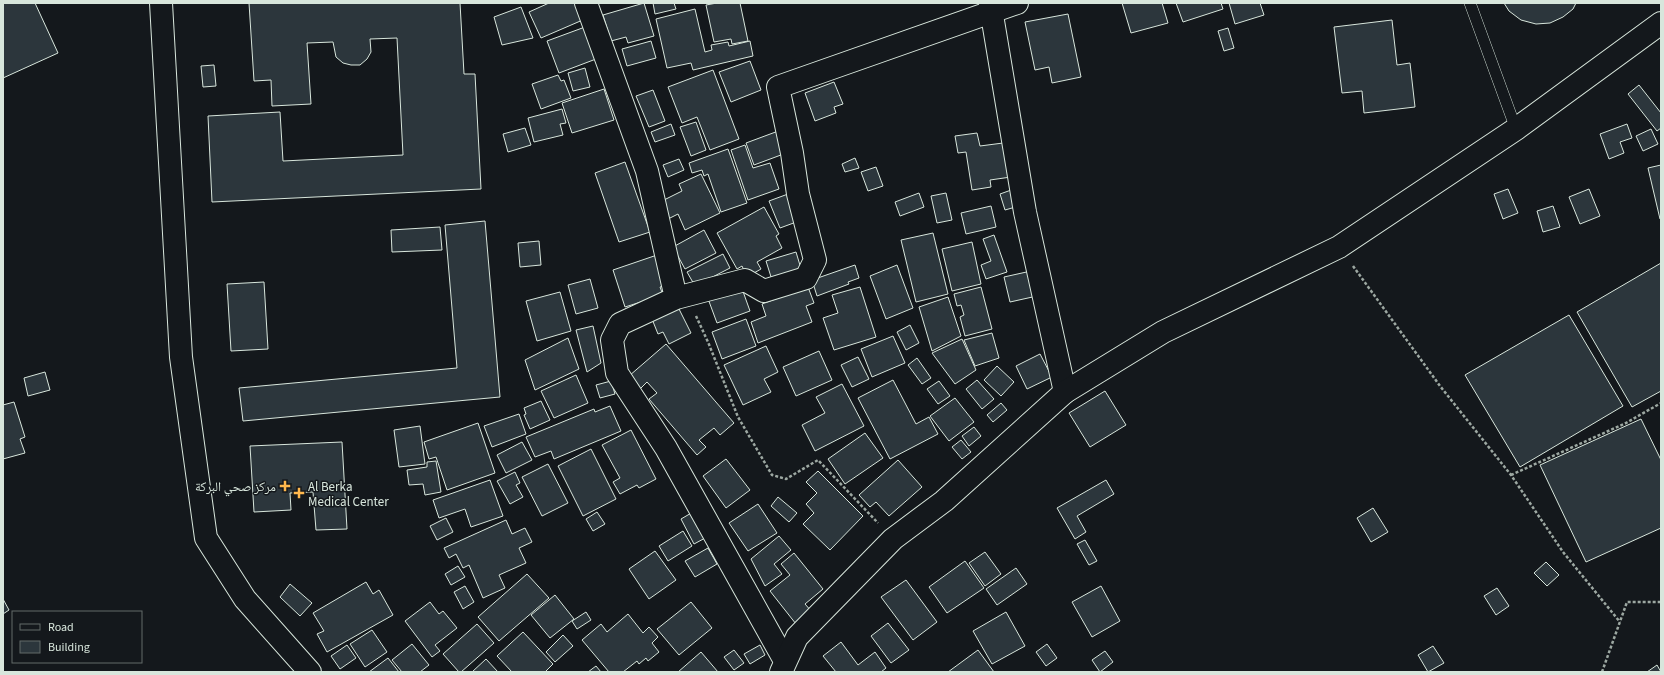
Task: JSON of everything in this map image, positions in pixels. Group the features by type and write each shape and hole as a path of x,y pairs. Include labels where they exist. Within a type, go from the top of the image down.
{"street":[{"path":"161,3 181,357 206,538 245,599 310,672"},
{"path":"586,3 647,171 681,296"},
{"path":"783,666 666,448 617,373 612,340 620,324 681,296 745,280 764,291 806,278 815,260 798,194 792,153 778,87 990,7 1017,3"},
{"path":"990,7 1025,212 1065,392"},
{"path":"783,666 797,637 893,539 944,501 1065,392 1163,332 1339,247 1659,32"}],"lane":[{"path":"1470,3 1516,129"}],"path":[{"path":"1339,247 1440,386 1511,475 1563,552 1620,622"},
{"path":"681,296 708,342 738,417 772,475 786,479 818,460 893,539"},
{"path":"1511,475 1626,423 1661,403"},
{"path":"1602,672 1627,602 1661,602"}],"building":[{"path":"3,3 35,3 58,53 3,78"},
{"path":"249,3 460,3 464,74 475,74 481,189 212,202 208,116 280,112 283,161 403,155 397,38 370,39 371,52 367,59 360,65 343,63 336,57 333,42 307,43 311,104 272,106 271,80 254,81"},
{"path":"549,3 578,3 585,19 541,38 529,12"},
{"path":"644,3 654,36 628,43 626,37 611,41 603,15"},
{"path":"653,3 674,3 676,9 655,14"},
{"path":"717,3 740,3 748,41 732,44 731,39 714,42 706,5"},
{"path":"1122,3 1162,3 1168,23 1131,33"},
{"path":"1176,3 1221,3 1223,9 1183,22"},
{"path":"1229,3 1260,3 1264,15 1235,24"},
{"path":"1504,3 1576,3 1573,9 1563,17 1550,23 1536,24 1521,20 1509,11"},
{"path":"521,7 533,38 502,45 494,17"},
{"path":"695,9 705,52 712,50 711,45 728,42 729,46 750,41 753,56 693,70 691,63 667,68 656,19"},
{"path":"1068,14 1081,77 1052,83 1049,67 1035,70 1025,22"},
{"path":"1392,20 1397,65 1410,63 1415,107 1364,113 1362,91 1342,93 1334,27"},
{"path":"585,27 596,59 559,73 547,41"},
{"path":"1228,28 1234,48 1224,51 1218,31"},
{"path":"651,41 656,58 627,66 622,49"},
{"path":"750,61 761,90 731,102 719,72"},
{"path":"214,65 216,86 203,87 201,66"},
{"path":"585,68 590,87 573,91 568,73"},
{"path":"713,70 739,139 710,150 697,117 682,123 668,87"},
{"path":"558,75 561,81 564,80 571,98 541,109 532,84"},
{"path":"834,82 843,104 834,107 836,113 815,121 805,93"},
{"path":"1639,85 1661,113 1661,128 1657,131 1628,94"},
{"path":"604,89 614,120 572,133 562,103"},
{"path":"653,90 665,121 649,127 636,96"},
{"path":"562,109 566,123 560,124 563,135 534,142 528,118"},
{"path":"696,122 706,150 691,156 680,127"},
{"path":"671,124 675,135 655,142 651,132"},
{"path":"1627,124 1632,138 1620,142 1624,153 1609,159 1600,134"},
{"path":"525,128 531,145 508,152 503,134"},
{"path":"1651,129 1658,144 1643,151 1636,136"},
{"path":"781,130 789,152 754,165 746,143"},
{"path":"977,133 980,146 1003,143 1011,177 990,180 991,187 972,190 966,152 958,153 955,136"},
{"path":"745,145 753,168 770,163 779,189 748,200 731,150"},
{"path":"728,149 747,203 721,212 708,174 704,176 702,170 692,173 689,163"},
{"path":"855,158 859,168 845,172 842,164"},
{"path":"679,159 684,170 668,177 663,165"},
{"path":"625,162 650,232 619,242 595,173"},
{"path":"1661,165 1661,219 1660,219 1648,168"},
{"path":"876,167 883,186 868,191 861,172"},
{"path":"701,174 720,213 685,230 678,214 668,219 660,202 682,191 679,184"},
{"path":"1014,189 1019,206 1005,210 1000,194"},
{"path":"1508,189 1518,213 1503,219 1494,194"},
{"path":"1589,189 1600,216 1580,224 1569,197"},
{"path":"919,193 924,207 900,216 895,202"},
{"path":"946,193 952,220 937,223 931,196"},
{"path":"788,194 799,221 780,228 769,201"},
{"path":"991,206 996,227 966,234 961,213"},
{"path":"1553,206 1560,227 1543,232 1537,211"},
{"path":"764,207 779,234 776,236 782,248 757,262 761,269 747,277 742,266 737,269 717,233"},
{"path":"485,221 500,397 243,421 239,388 457,368 445,225"},
{"path":"440,227 442,250 392,252 391,230"},
{"path":"704,230 716,253 685,269 673,247"},
{"path":"933,233 948,294 916,302 901,240"},
{"path":"994,235 1007,272 986,279 981,265 991,261 983,239"},
{"path":"539,241 541,265 520,267 518,243"},
{"path":"972,242 981,284 952,291 942,249"},
{"path":"796,252 802,272 772,280 766,261"},
{"path":"723,254 730,268 695,286 687,272"},
{"path":"657,255 667,285 660,287 663,295 625,307 613,270"},
{"path":"1661,263 1661,391 1632,407 1577,312"},
{"path":"855,265 859,278 848,282 849,284 817,296 812,280"},
{"path":"897,265 913,308 886,319 870,276"},
{"path":"1031,271 1037,296 1010,302 1004,277"},
{"path":"590,279 598,308 576,314 568,285"},
{"path":"264,282 268,349 231,351 227,284"},
{"path":"740,283 750,311 717,323 707,296"},
{"path":"808,287 814,303 806,306 812,322 758,343 751,322 766,316 762,304"},
{"path":"860,287 876,337 834,350 823,318 838,313 832,295"},
{"path":"981,287 992,329 965,336 960,317 964,315 961,305 957,306 954,294"},
{"path":"560,292 571,331 537,341 526,301"},
{"path":"948,297 961,336 932,351 919,307"},
{"path":"678,307 691,333 669,344 663,332 658,334 652,319"},
{"path":"1569,315 1623,406 1520,467 1465,375"},
{"path":"746,319 756,346 722,359 712,332"},
{"path":"910,325 919,343 906,350 897,332"},
{"path":"593,326 601,363 587,372 576,330"},
{"path":"992,333 999,358 975,366 964,340"},
{"path":"893,336 905,363 872,377 861,349"},
{"path":"568,338 579,369 535,390 525,360"},
{"path":"962,339 976,370 955,384 932,353"},
{"path":"666,344 734,423 720,435 714,428 699,440 706,447 697,455 649,399 657,393 647,382 640,389 629,376"},
{"path":"766,346 778,372 764,379 771,392 743,405 724,365"},
{"path":"819,351 832,380 796,396 783,367"},
{"path":"1040,354 1052,377 1027,389 1016,366"},
{"path":"858,357 869,379 852,387 841,365"},
{"path":"917,358 931,378 922,384 908,365"},
{"path":"997,366 1014,382 1001,396 984,380"},
{"path":"45,372 50,390 28,396 24,378"},
{"path":"576,375 588,403 554,418 541,391"},
{"path":"893,380 916,424 929,417 938,434 890,459 858,398"},
{"path":"977,380 994,399 982,409 966,389"},
{"path":"611,381 615,394 600,398 596,385"},
{"path":"939,381 950,396 938,404 927,389"},
{"path":"842,384 864,426 815,451 802,425 825,413 816,397"},
{"path":"1105,391 1126,425 1090,447 1069,413"},
{"path":"955,398 974,422 949,441 930,416"},
{"path":"541,401 550,420 530,429 524,415 526,414 524,408"},
{"path":"14,402 25,437 20,439 25,453 3,459 3,405"},
{"path":"1001,403 1007,410 993,422 987,415"},
{"path":"610,406 621,431 554,459 551,451 535,457 526,437 594,409 595,412"},
{"path":"519,414 526,434 492,447 484,426"},
{"path":"1641,419 1661,460 1661,528 1586,562 1540,465"},
{"path":"478,423 495,473 447,490 436,457 429,459 424,442"},
{"path":"420,426 425,464 399,467 394,430"},
{"path":"974,427 981,436 969,446 962,436"},
{"path":"631,430 656,479 639,488 637,485 620,494 613,482 620,478 602,445"},
{"path":"865,433 883,458 845,484 828,459"},
{"path":"961,440 971,452 962,459 952,447"},
{"path":"342,442 347,529 316,530 313,492 290,493 291,510 254,512 250,446"},
{"path":"522,442 532,460 506,473 497,455"},
{"path":"591,449 616,499 583,516 558,466"},
{"path":"726,459 750,490 726,508 703,476"},
{"path":"898,460 922,487 889,516 876,502 870,507 859,495"},
{"path":"436,461 441,492 425,495 423,484 409,485 407,470 427,467 427,462"},
{"path":"548,464 568,503 542,516 522,477"},
{"path":"818,471 863,516 830,550 803,524 814,513 806,504 817,493 806,482"},
{"path":"515,472 520,483 516,485 523,497 510,504 497,481"},
{"path":"490,480 503,516 471,527 465,509 439,518 433,500"},
{"path":"1106,480 1114,494 1077,516 1086,532 1075,539 1057,508"},
{"path":"778,497 797,513 789,522 771,506"},
{"path":"758,504 777,533 748,551 729,523"},
{"path":"1373,508 1388,532 1371,542 1357,518"},
{"path":"597,512 605,524 593,531 586,519"},
{"path":"693,512 707,537 694,544 681,519"},
{"path":"446,518 453,532 437,540 430,526"},
{"path":"506,520 512,534 525,528 532,542 519,548 526,563 499,575 505,588 483,598 469,565 463,568 456,554 449,558 444,548"},
{"path":"683,531 692,546 668,561 659,546"},
{"path":"779,536 791,550 774,564 782,574 765,586 751,559"},
{"path":"1085,540 1097,561 1089,565 1077,544"},
{"path":"708,548 717,564 695,577 685,561"},
{"path":"655,551 676,580 649,599 629,569"},
{"path":"985,552 1001,574 985,586 969,563"},
{"path":"794,553 823,589 805,604 812,612 796,624 770,591 790,575 781,564"},
{"path":"965,561 984,588 947,613 929,587"},
{"path":"1546,562 1559,575 1547,586 1534,573"},
{"path":"458,566 465,577 451,585 445,574"},
{"path":"1016,568 1027,584 997,605 986,589"},
{"path":"527,574 549,598 499,641 478,617"},
{"path":"906,580 937,622 913,640 881,597"},
{"path":"366,582 373,594 379,590 393,615 327,652 317,634 324,631 313,613"},
{"path":"290,584 312,603 300,616 280,597"},
{"path":"465,586 474,602 463,609 454,592"},
{"path":"1101,586 1120,621 1092,637 1072,602"},
{"path":"1497,588 1509,606 1496,615 1484,596"},
{"path":"555,595 574,619 550,638 531,615"},
{"path":"3,599 9,610 3,614"},
{"path":"430,602 439,614 443,611 457,628 435,645 440,651 432,657 405,621"},
{"path":"691,602 712,628 679,655 657,629"},
{"path":"586,612 591,620 577,629 572,621"},
{"path":"1006,612 1025,646 992,664 973,631"},
{"path":"628,614 643,633 649,627 658,637 652,643 659,652 648,661 646,658 639,664 637,661 623,672 609,672 582,640 601,624 607,632"},
{"path":"888,623 909,650 891,663 871,636"},
{"path":"477,624 494,643 461,672 459,672 443,654"},
{"path":"372,630 387,652 365,667 350,644"},
{"path":"523,632 553,664 545,672 512,672 497,656"},
{"path":"563,635 573,646 555,662 546,652"},
{"path":"841,642 858,665 875,652 886,668 881,672 836,672 823,656"},
{"path":"412,644 429,665 420,672 402,672 392,660"},
{"path":"1047,644 1057,658 1046,666 1036,652"},
{"path":"347,645 356,658 340,669 331,656"},
{"path":"760,645 765,655 750,664 744,654"},
{"path":"1433,646 1444,663 1428,672 1418,655"},
{"path":"734,650 744,663 734,670 724,657"},
{"path":"978,650 994,672 948,672"},
{"path":"1105,651 1113,662 1100,672 1092,660"},
{"path":"701,652 718,672 678,672"},
{"path":"388,658 399,672 369,672"},
{"path":"486,659 498,672 472,672"},
{"path":"1657,665 1661,672 1647,672"},
{"path":"596,666 601,672 588,672"}],"place":[{"name":"مركز صحي البركة","path":"285,486"},
{"name":"Al Berka Medical Center","path":"299,493"}]}
